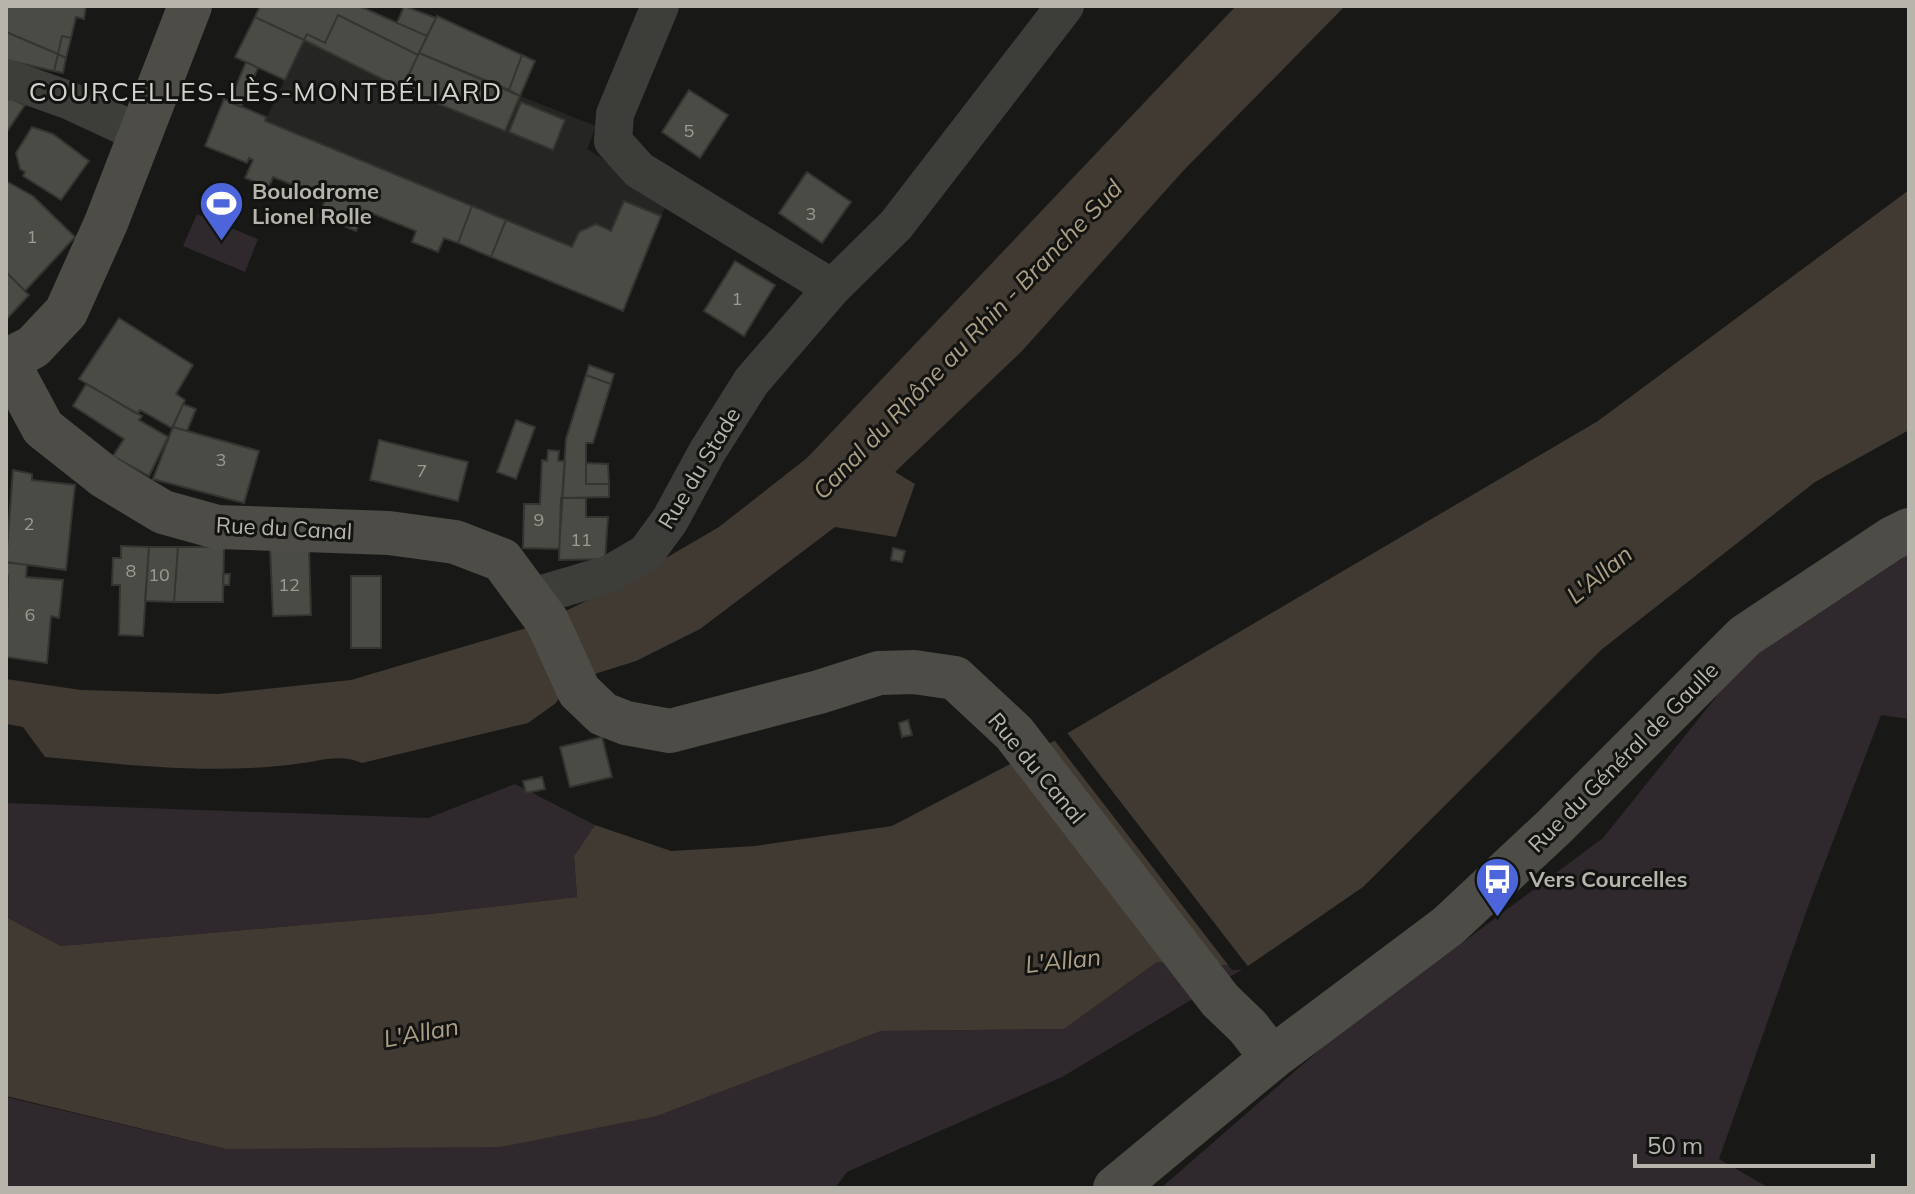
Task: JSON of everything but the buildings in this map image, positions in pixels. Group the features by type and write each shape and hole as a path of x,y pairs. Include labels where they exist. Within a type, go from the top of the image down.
{"street":[{"path":"6,361 33,347 66,312 106,223 190,6"},
{"path":"660,6 615,114 613,141 639,170 832,288"},
{"name":"Rue du Stade","path":"539,609 646,553 670,520 707,452 751,382 832,288 896,225 1065,6"},
{"path":"6,78 68,100 139,133"},
{"name":"Rue du Canal","path":"6,361 43,428 105,477 163,512 217,527 389,533 455,542 502,560 539,609 579,691 603,714 626,723 670,731 879,673 914,672 955,678 1014,733 1228,1009 1248,1027 1272,1058"},
{"name":"Rue du Général de Gaulle","path":"1115,1188 1272,1058 1448,926 1554,827 1745,636 1909,530"}],"shaded area":[{"path":"338,15 402,89 505,131 520,96 596,126 587,149 677,205 664,209 623,311 445,238 438,252 412,242 416,231 365,210 356,231 319,216 326,198 274,177 269,187 246,178 252,160 249,158 304,40 321,49"},
{"name":"Boulodrome Lionel Rolle","path":"197,214 258,239 245,272 183,246"},
{"path":"1909,552 1909,719 1881,715 1809,904 1719,1159 1769,1188 1161,1188 1325,1045 1603,838 1745,661"},
{"path":"515,784 595,825 574,856 577,897 430,914 61,946 6,917 6,803 428,818"},
{"path":"1157,962 1248,966 1062,1077 847,1172 835,1188 6,1188 6,1097 226,1149 657,1116 881,1031 1064,1029"}],"water":[{"name":"Canal du Rhône au Rhin - Branche Sud","path":"1236,6 1345,6 1183,171 1022,351 895,472 915,484 896,537 835,527 700,629 636,661 585,677 565,687 556,703 528,723 362,763 337,758 265,767 202,769 45,757 23,727 6,724 6,679 81,690 218,694 351,680 537,625 623,583 719,527 807,458"},
{"name":"L'Allan","path":"1909,190 1909,430 1815,482 1601,650 1363,887 1248,966 1157,962 1064,1029 881,1031 657,1116 500,1147 226,1149 6,1096 6,917 61,946 430,914 577,897 574,856 595,825 671,851 755,846 892,826 1056,740 1598,421"}],"pier":[{"path":"1065,730 1250,969 1232,970 1052,737"}],"place":[{"name":"Boulodrome Lionel Rolle","path":"221,243"},
{"name":"Vers Courcelles","path":"1498,918"}],"district":[{"name":"COURCELLES-LÈS-MONTBÉLIARD","path":"266,91"}]}
